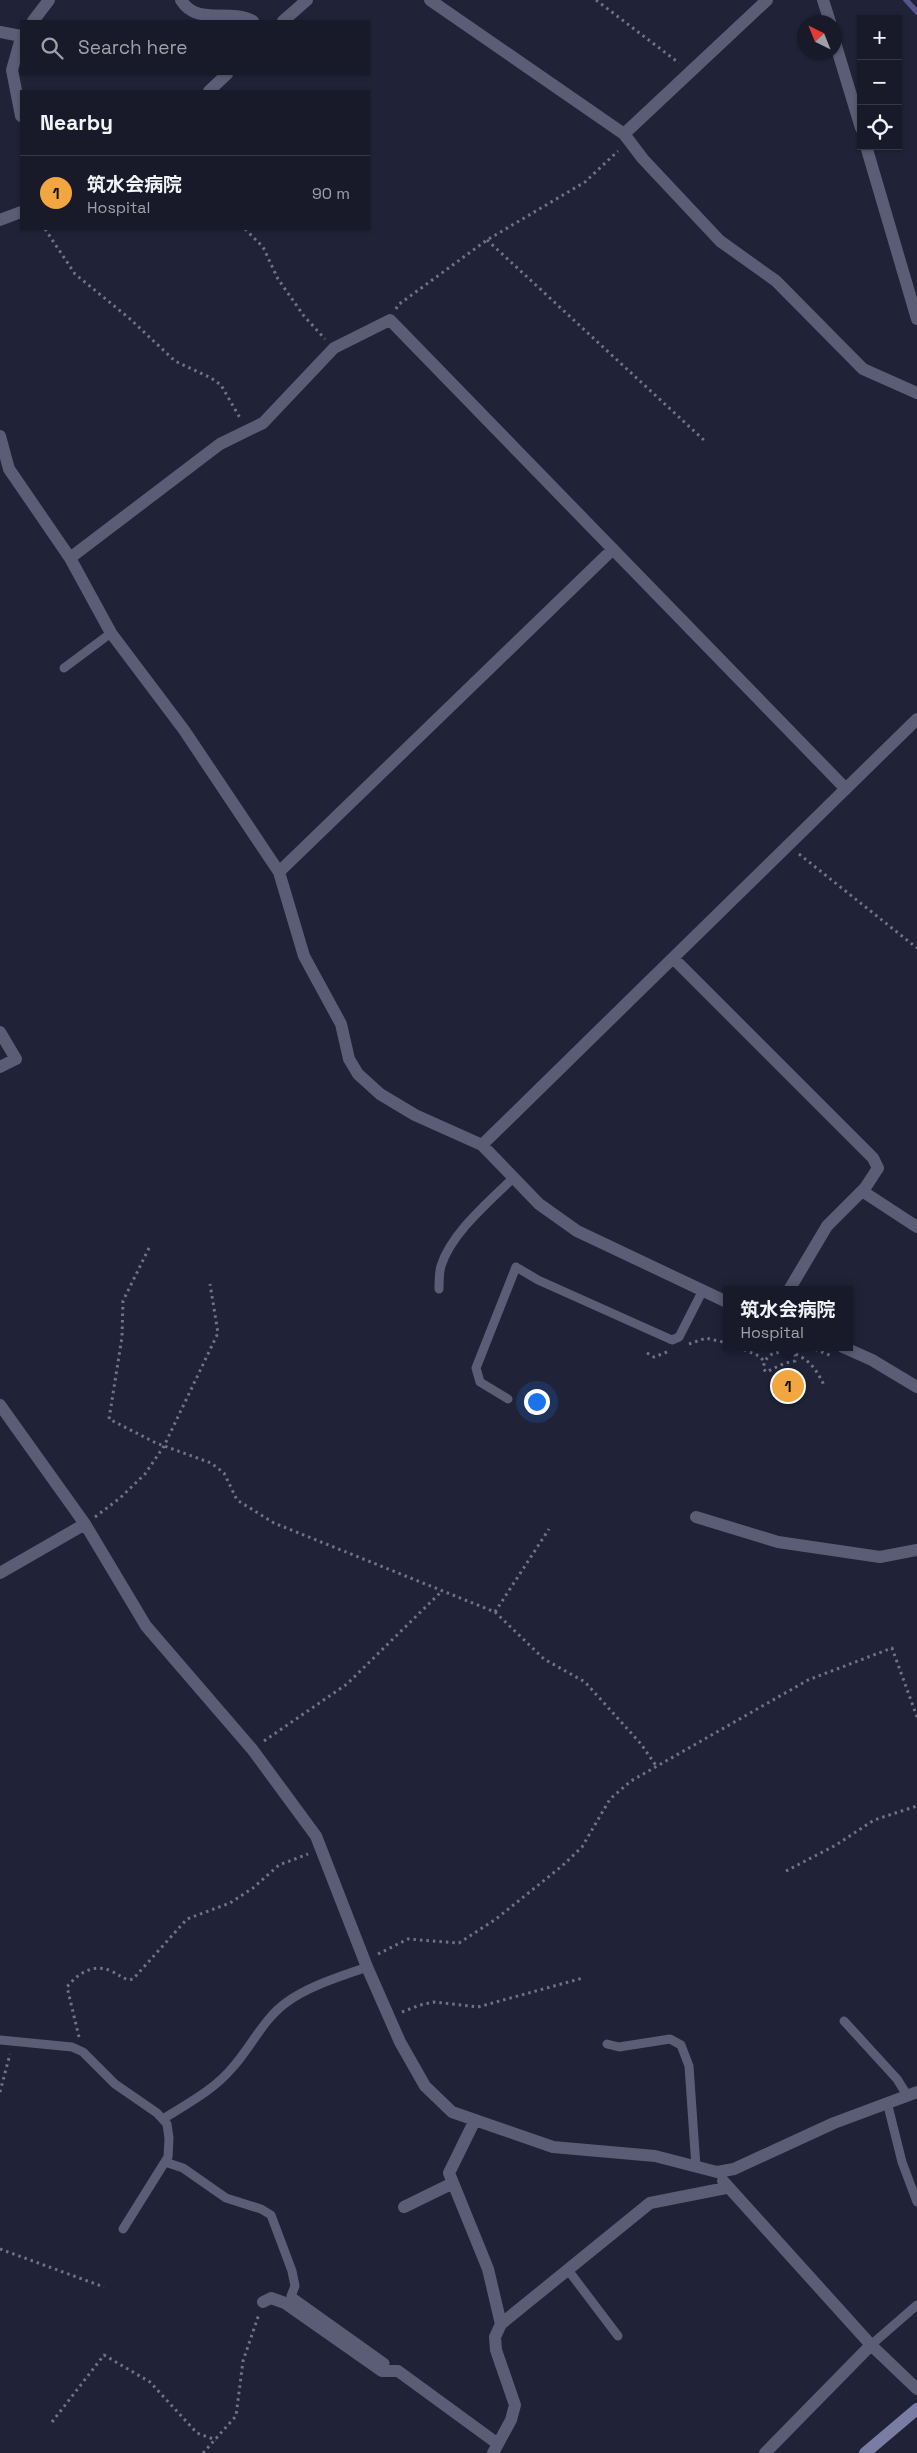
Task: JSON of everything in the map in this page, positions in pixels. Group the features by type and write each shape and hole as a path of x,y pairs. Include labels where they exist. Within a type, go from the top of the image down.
{"street":[{"path":"34,20 49,0"},
{"path":"181,0 187,10 200,15 241,15 251,20"},
{"path":"284,20 307,0"},
{"path":"430,0 624,134 643,159 720,241 776,281 863,369 917,393"},
{"path":"624,134 767,0"},
{"path":"823,0 828,15"},
{"path":"0,32 20,37"},
{"path":"20,41 12,70 20,111"},
{"path":"840,60 857,115"},
{"path":"210,90 226,75"},
{"path":"867,150 917,319"},
{"path":"0,220 20,212"},
{"path":"70,558 220,444 264,423 334,348 390,320 846,789"},
{"path":"0,436 9,469 70,558 111,633 184,730 279,872 304,956 341,1024 349,1059 358,1074 380,1094 415,1116 482,1145 539,1204 577,1231 723,1300"},
{"path":"279,872 613,549"},
{"path":"482,1145 917,719"},
{"path":"673,958 872,1158 878,1168 862,1191 827,1226 791,1286"},
{"path":"0,1032 16,1059 0,1067"},
{"path":"862,1191 917,1227"},
{"path":"852,1351 872,1360 917,1388"},
{"path":"0,1405 85,1524 146,1626 252,1749 316,1836 366,1964 389,2017 425,2086 452,2112 553,2147 655,2156 717,2172 734,2168 834,2123 912,2094"},
{"path":"696,1517 778,1542 880,1557 917,1550"},
{"path":"0,1573 85,1524"},
{"path":"475,2120 449,2173 488,2269 501,2324"},
{"path":"717,2172 726,2188 870,2345 917,2389"},
{"path":"404,2207 453,2183"},
{"path":"385,2363 398,2371 495,2448 512,2420 515,2405 496,2350 495,2337 501,2324 650,2203 726,2188"},
{"path":"263,2302 271,2298 285,2303 382,2370 398,2371"},
{"path":"764,2453 870,2345"},
{"path":"866,2453 917,2409"}],"lane":[{"path":"64,668 111,633"},
{"path":"439,1289 441,1266 453,1242 476,1215 514,1177"},
{"path":"508,1399 480,1382 476,1368 516,1266 538,1280 672,1340 679,1337 703,1290"},
{"path":"163,2119 215,2086 234,2067 285,2003 309,1989 366,1964"},
{"path":"844,2021 912,2094"},
{"path":"607,2044 619,2047 670,2039 681,2045 688,2066 696,2167"},
{"path":"0,2040 72,2047 81,2050 115,2084 163,2119 167,2124 169,2138 168,2156 123,2229"},
{"path":"887,2102 902,2162 917,2202"},
{"path":"165,2162 183,2168 226,2198 261,2209 271,2215 292,2271 295,2286 291,2296 385,2363"},
{"path":"568,2270 618,2336"},
{"path":"870,2345 917,2305"}],"path":[{"path":"596,0 690,72"},
{"path":"390,320 398,304 487,240 585,182 616,154 624,134"},
{"path":"46,230 75,274 93,291 129,318 175,361 211,378 221,385 247,431"},
{"path":"246,230 263,247 278,279 304,316 334,348"},
{"path":"487,240 706,442"},
{"path":"789,845 917,948"},
{"path":"149,1248 123,1301 122,1337 109,1419 164,1446 211,1463 224,1472 237,1500 274,1523 495,1612 544,1659 585,1682 641,1744 658,1768"},
{"path":"85,1524 120,1498 145,1474 164,1446 218,1333 210,1284"},
{"path":"747,1351 759,1356 764,1361"},
{"path":"795,1354 795,1361 785,1362 766,1372 763,1368 764,1361 775,1351 795,1354 807,1359 818,1372 825,1387"},
{"path":"495,1612 549,1529"},
{"path":"252,1749 347,1684 442,1591"},
{"path":"366,1964 408,1939 459,1943 496,1919 562,1866 582,1847 610,1798 631,1781 658,1768 808,1680 892,1648 917,1717"},
{"path":"786,1871 836,1845 874,1820 917,1806"},
{"path":"81,2050 67,1987 74,1978 84,1971 97,1968 111,1971 129,1980 133,1979 187,1919 230,1903 287,1861 322,1851"},
{"path":"389,2017 420,2005 434,2002 478,2007 583,1978"},
{"path":"0,2092 13,2041"},
{"path":"0,2249 104,2287"},
{"path":"203,2453 236,2416 243,2362 263,2302"},
{"path":"52,2422 104,2355 150,2382 197,2433 216,2440"}],"waterway":[{"path":"906,0 917,12"}],"place":[{"name":"筑水会病院","path":"788,1386"}]}
